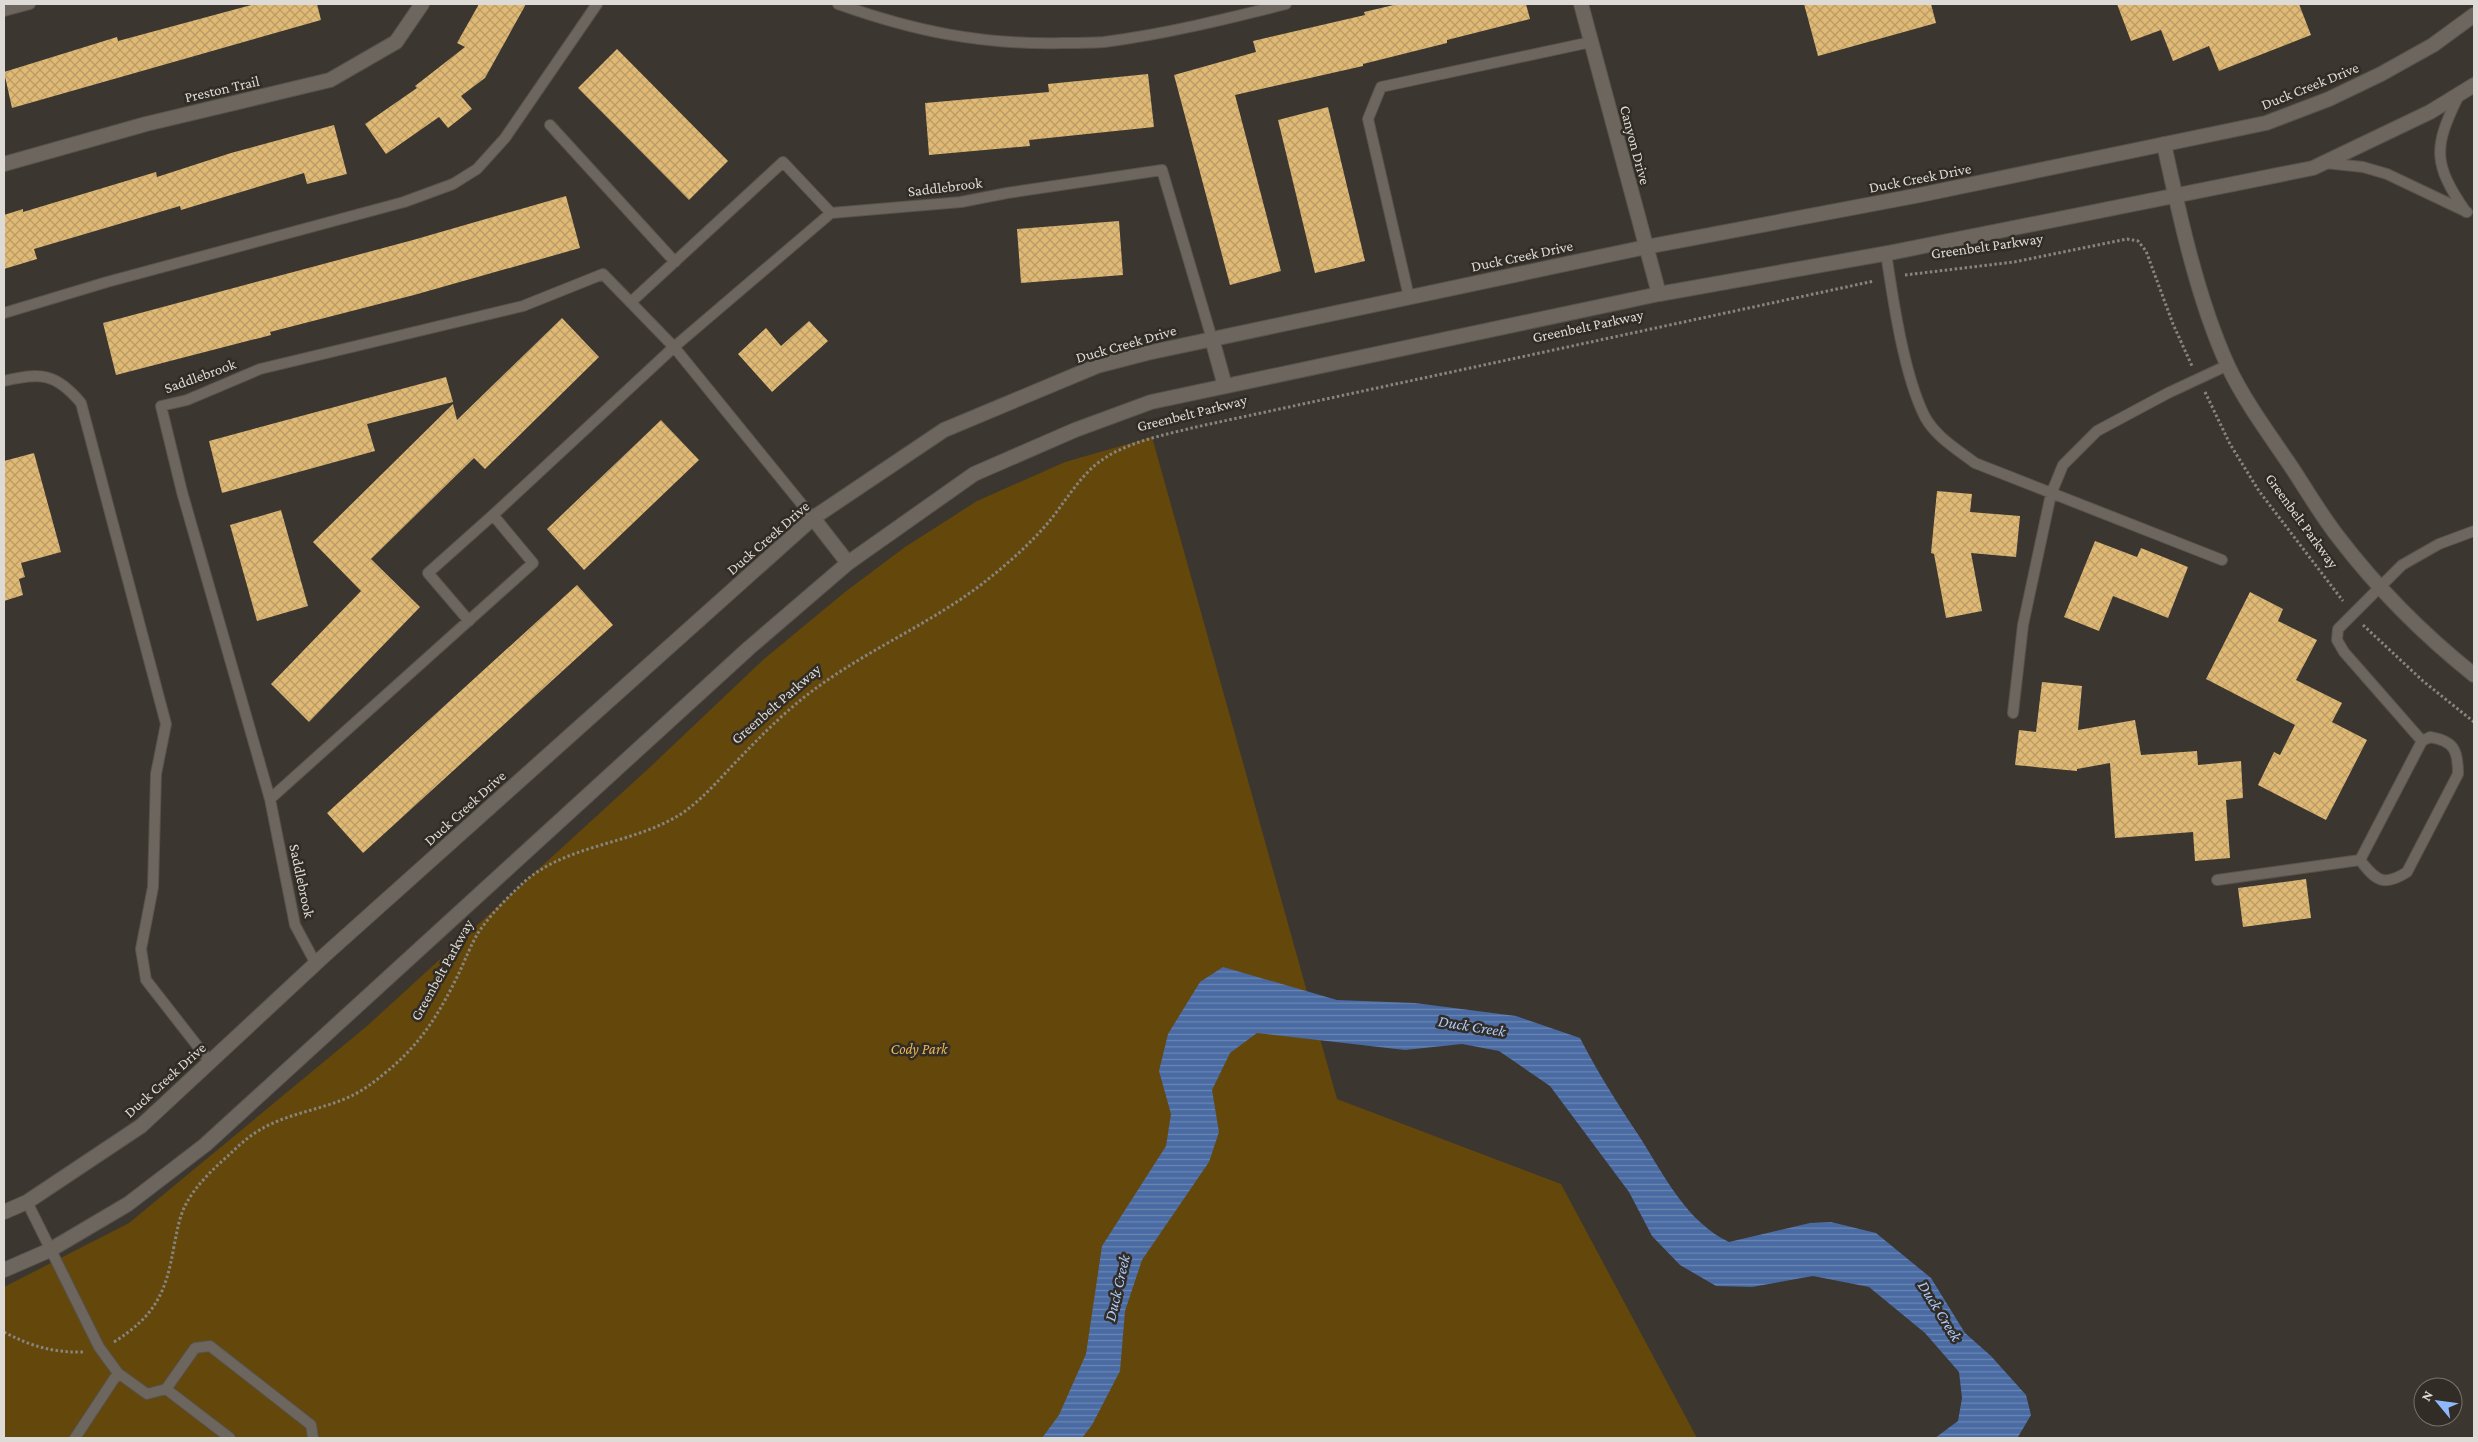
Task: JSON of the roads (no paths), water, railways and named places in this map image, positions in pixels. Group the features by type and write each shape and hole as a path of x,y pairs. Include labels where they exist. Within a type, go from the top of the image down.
{"main road":[{"name":"Preston Trail","path":"4,164 146,124 330,80 396,42 422,4"},
{"name":"Canyon Drive","path":"1581,4 1646,247 1654,266 1660,294"},
{"name":"Duck Creek Drive","path":"4,1212 27,1202 141,1126 316,964 814,518 944,430 1097,366 1212,339 1646,247 1920,195 2266,123 2330,99 2433,45 2474,15"},
{"path":"4,1270 50,1250 128,1204 205,1145 749,648 848,563 974,474 1075,430 1152,402 1660,294 1886,254 2313,168 2325,164 2458,96 2474,85"},
{"name":"Greenbelt Parkway","path":"2164,144 2175,196 2204,300 2228,365 2268,434 2338,537 2379,586 2430,638 2474,675"},
{"path":"1212,339 1225,386"},
{"path":"814,518 848,563"}],"lane":[{"path":"4,11 30,4"},
{"path":"4,313 107,282 404,202 453,184 477,169 505,138 597,4"},
{"path":"838,4 888,22 956,37 1033,44 1102,42 1201,26 1286,4"},
{"path":"1409,297 1368,120 1381,87 1591,42"},
{"path":"2325,164 2363,167 2387,174 2467,212 2448,186 2439,156 2444,126 2458,96"},
{"path":"550,125 675,262"},
{"path":"469,621 428,573 674,347 831,213 783,162 631,302"},
{"name":"Saddlebrook","path":"831,213 961,202 1007,193 1162,170 1212,339"},
{"path":"1886,254 1909,372 1926,417 1948,443 1975,463 2222,560"},
{"name":"Saddlebrook","path":"316,964 295,925 270,799 182,492 161,406 187,400 260,369 524,306 603,274 674,347 814,518"},
{"path":"2013,713 2023,625 2051,494 2063,465 2097,432 2168,393 2228,365"},
{"path":"4,381 27,376 56,380 67,386 80,403 166,724 156,774 153,887 141,949 146,980 210,1062"},
{"path":"270,799 533,563 493,515"},
{"path":"2422,741 2344,652 2337,640 2338,629 2379,586 2402,566 2439,544 2474,531"},
{"path":"2430,737 2444,739 2453,747 2458,760 2458,774 2407,872 2395,880 2385,882 2370,873 2360,860 2422,741 2430,737"},
{"path":"2217,880 2360,860"},
{"path":"27,1202 99,1347 118,1373 147,1394 166,1389 195,1348 210,1346 311,1425 313,1438"},
{"path":"75,1438 118,1373"},
{"path":"166,1389 230,1438"}],"water":[{"name":"Duck Creek","path":"1223,967 1337,1000 1415,1003 1516,1016 1580,1038 1609,1089 1668,1183 1689,1211 1701,1223 1729,1242 1810,1223 1831,1222 1876,1233 1931,1278 1965,1333 1991,1356 2026,1395 2031,1415 2018,1437 1935,1438 1958,1421 1962,1398 1959,1372 1925,1333 1869,1287 1813,1276 1752,1287 1716,1286 1680,1265 1652,1236 1629,1192 1550,1086 1499,1051 1462,1044 1405,1050 1257,1033 1230,1053 1212,1090 1219,1132 1209,1162 1142,1260 1125,1311 1120,1371 1092,1425 1082,1438 1042,1438 1059,1415 1086,1354 1102,1246 1166,1146 1171,1114 1159,1071 1168,1034 1200,982"}],"park label":[{"name":"Cody Park","path":"919,1049"}]}
